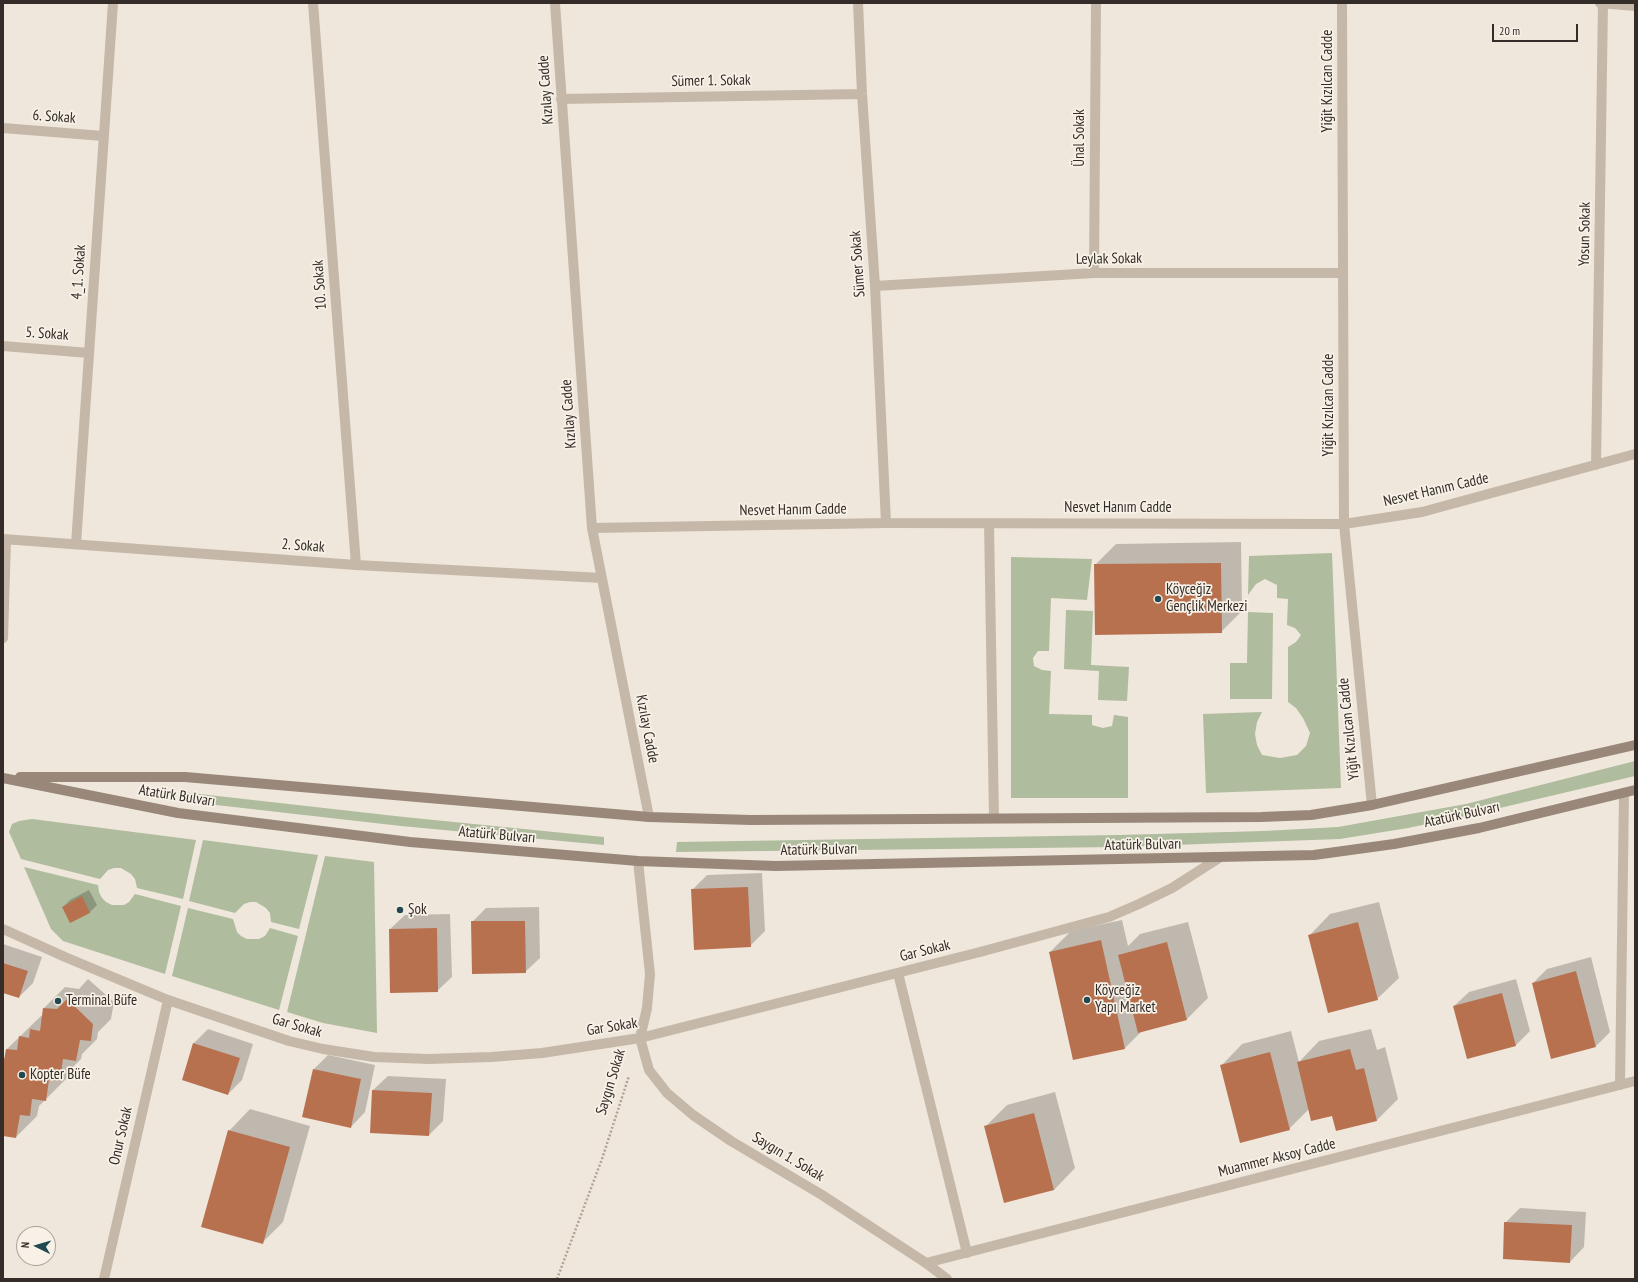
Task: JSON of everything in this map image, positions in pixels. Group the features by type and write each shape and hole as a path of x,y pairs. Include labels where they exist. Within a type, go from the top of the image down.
{"main road":[{"name":"Atatürk Bulvarı","path":"3,778 185,777 649,817 751,820 1261,818 1311,815 1372,805 1635,745"},
{"name":"Atatürk Bulvarı","path":"3,778 178,813 410,842 638,861 776,866 1314,855 1351,851 1479,828 1635,790"}],"street":[{"name":"4_1. Sokak","path":"76,544 113,3"},
{"name":"10. Sokak","path":"313,3 356,565"},
{"name":"Kızılay Cadde","path":"554,3 592,528 649,817"},
{"name":"Sümer Sokak","path":"858,3 862,94 875,286 886,523"},
{"name":"Ünal Sokak","path":"1094,273 1096,3"},
{"name":"Yiğit Kızılcan Cadde","path":"1342,3 1344,524 1372,805"},
{"path":"1600,3 1635,6"},
{"name":"Yosun Sokak","path":"1596,465 1603,3"},
{"name":"Sümer 1. Sokak","path":"561,98 862,94"},
{"name":"6. Sokak","path":"3,128 104,136"},
{"name":"Leylak Sokak","path":"875,286 1094,273 1343,273"},
{"name":"5. Sokak","path":"3,346 89,353"},
{"name":"Nesvet Hanım Cadde","path":"592,528 886,523 1344,524 1422,512 1635,454"},
{"path":"988,523 994,818"},
{"name":"2. Sokak","path":"4,540 356,565 602,578"},
{"path":"3,638 4,540"},
{"path":"1620,1085 1624,793"},
{"name":"Gar Sokak","path":"3,929 65,957 168,1000 289,1041 323,1050 374,1057 429,1059 491,1057 542,1053 640,1038 898,973 1109,917 1172,888 1219,858"},
{"name":"Saygın Sokak","path":"638,861 650,974 647,1008 640,1038"},
{"path":"898,973 967,1253"},
{"name":"Onur Sokak","path":"104,1279 168,1000"},
{"name":"Saygın 1. Sokak","path":"640,1038 649,1070 667,1093 693,1115 731,1141 822,1195 926,1263 947,1279"},
{"name":"Muammer Aksoy Cadde","path":"926,1263 1635,1081"}],"path":[{"name":"Saygın Sokak","path":"557,1279 602,1159 630,1075"}],"green space":[{"path":"1332,553 1341,788 1206,793 1203,714 1262,712 1257,722 1255,734 1257,745 1262,755 1280,758 1297,755 1306,746 1310,733 1303,718 1296,708 1288,702 1288,647 1296,642 1301,635 1295,628 1287,625 1288,599 1277,598 1277,585 1265,579 1256,584 1248,595 1249,556"},
{"path":"1011,557 1092,559 1087,600 1051,598 1049,651 1038,651 1033,658 1034,666 1042,670 1051,671 1049,714 1092,715 1092,725 1103,728 1112,726 1114,715 1128,717 1128,798 1011,798"},
{"path":"1066,610 1093,611 1091,665 1129,667 1127,701 1098,700 1099,671 1064,669"},
{"path":"1248,612 1273,613 1272,699 1230,699 1230,663 1247,663"},
{"path":"1635,761 1635,776 1466,816 1408,828 1340,839 1118,847 676,852 677,842 1119,835 1264,831 1338,827 1466,804"},
{"path":"182,792 404,817 604,837 604,845 401,826 181,801"},
{"path":"32,819 196,840 183,899 137,888 135,879 131,874 121,868 108,870 100,879 21,859 9,832 12,824 19,821"},
{"path":"203,840 318,855 299,929 271,922 270,913 266,908 256,902 244,904 235,913 189,901"},
{"path":"325,856 374,862 377,1033 323,1023 287,1012"},
{"path":"24,867 98,885 102,898 112,905 124,905 129,902 135,894 181,906 165,974 63,941 51,929"},
{"path":"188,908 233,919 237,932 247,939 259,939 265,936 270,928 298,936 279,1010 172,976"}],"building":[{"name":"Köyceğiz Gençlik Merkezi","path":"1221,563 1222,633 1095,635 1094,564"},
{"path":"748,887 751,947 694,950 691,889"},
{"path":"82,896 90,913 70,923 62,907"},
{"path":"471,921 525,921 526,973 472,974"},
{"path":"1358,922 1378,1000 1328,1013 1308,935"},
{"path":"437,928 438,992 390,993 389,929"},
{"name":"Köyceğiz Yapı Market","path":"1101,940 1125,1049 1073,1060 1049,952"},
{"path":"1167,942 1187,1020 1138,1033 1118,955"},
{"path":"3,963 28,971 19,998 3,993"},
{"path":"1576,971 1596,1047 1551,1059 1532,983"},
{"path":"1502,993 1516,1046 1467,1059 1453,1006"},
{"path":"67,999 93,1024 91,1041 80,1040 76,1061 63,1059 60,1081 49,1080 46,1101 32,1099 30,1116 20,1115 16,1138 3,1136 3,1067 6,1049 17,1050 19,1036 29,1038 30,1029 40,1031 43,1008 57,1009"},
{"path":"193,1043 240,1058 228,1095 182,1080"},
{"path":"1350,1049 1356,1070 1364,1068 1377,1121 1336,1131 1332,1116 1311,1121 1297,1062"},
{"path":"1270,1052 1290,1130 1240,1143 1220,1065"},
{"path":"313,1069 361,1079 351,1128 302,1117"},
{"path":"372,1090 432,1093 429,1136 370,1133"},
{"path":"1034,1113 1054,1190 1004,1203 984,1126"},
{"path":"228,1130 290,1147 263,1244 201,1227"},
{"path":"1504,1222 1572,1225 1570,1263 1503,1259"}],"place":[{"name":"Köyceğiz Gençlik Merkezi","path":"1158,599"},
{"name":"Şok","path":"400,910"},
{"name":"Köyceğiz Yapı Market","path":"1087,1000"},
{"name":"Terminal Büfe","path":"58,1001"},
{"name":"Kopter Büfe","path":"22,1075"}]}
